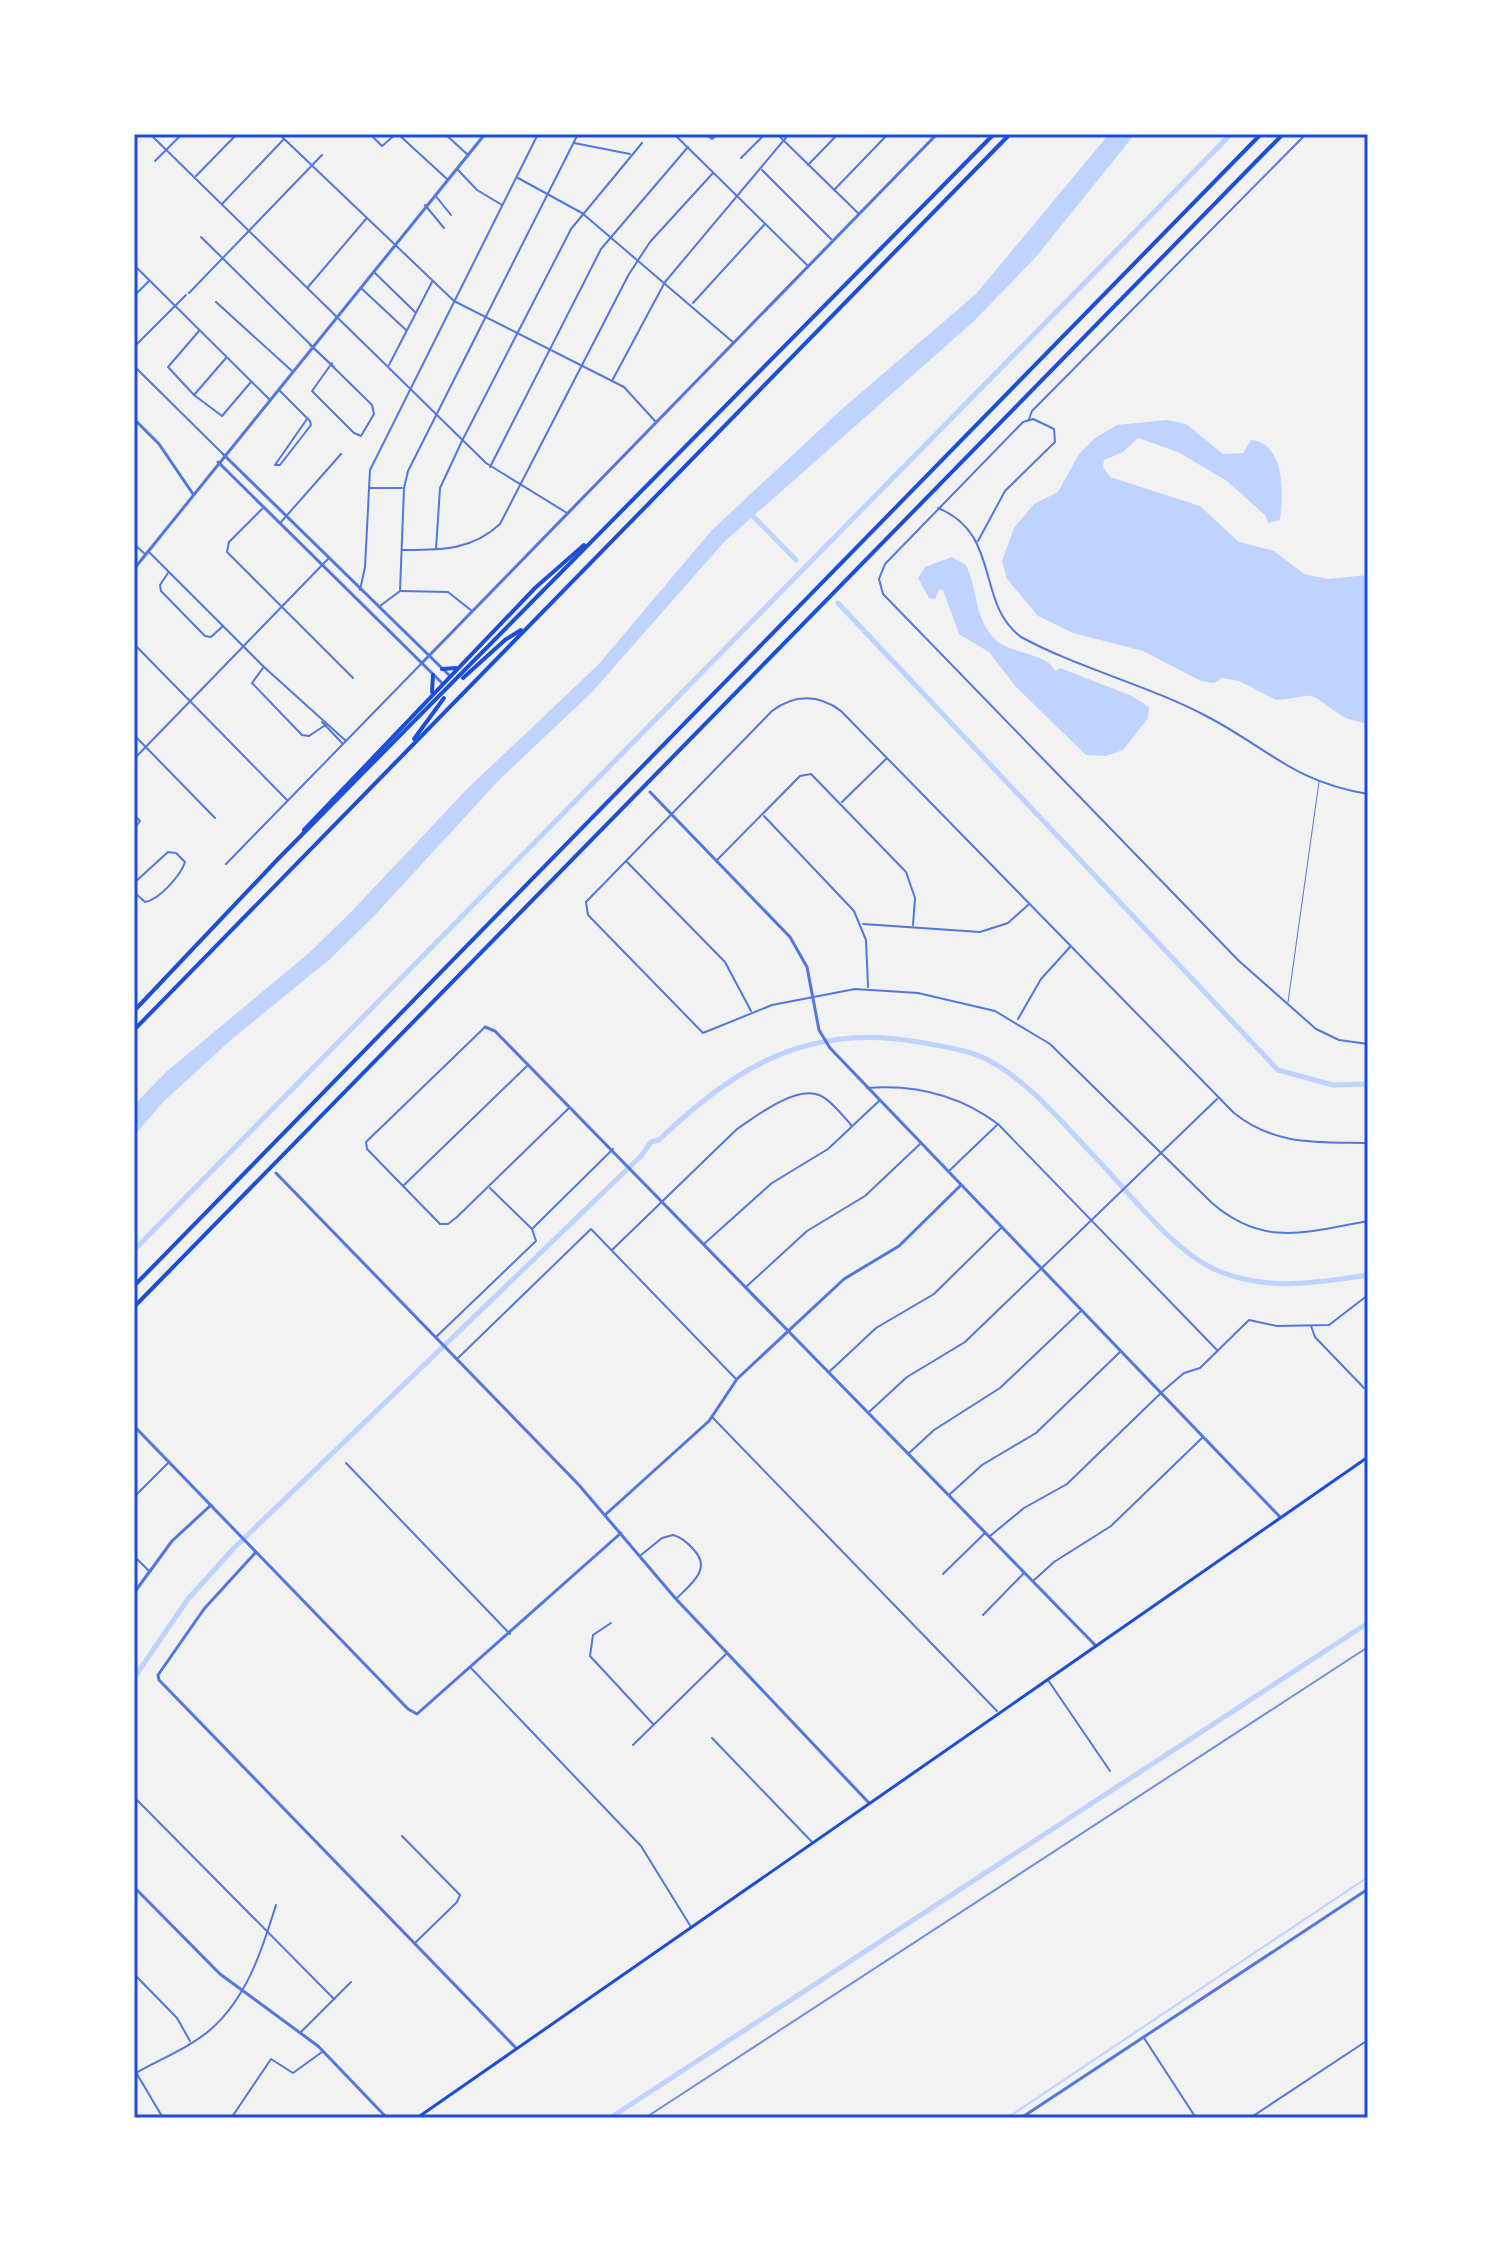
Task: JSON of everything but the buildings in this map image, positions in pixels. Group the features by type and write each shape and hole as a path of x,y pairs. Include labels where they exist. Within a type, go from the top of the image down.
{"highway":[{"path":"277,860 344,796 595,536 994,134"},
{"path":"134,1030 1010,134"},
{"path":"134,1286 1261,134"},
{"path":"134,1307 1283,134"},
{"path":"134,1011 442,683 552,570 595,536"},
{"path":"411,745 450,684 464,677 505,640 528,626"},
{"path":"442,669 461,664"},
{"path":"426,701 434,686 433,675"},
{"path":"450,676 450,684"},
{"path":"442,683 450,684"}],"main road":[{"path":"417,2118 1368,1457"}],"street":[{"path":"150,134 490,467 567,513"},
{"path":"155,161 182,134"},
{"path":"194,177 237,134"},
{"path":"279,134 454,301 612,381 635,397 656,423"},
{"path":"370,134 382,146 397,134 448,180"},
{"path":"445,134 468,155"},
{"path":"451,138 454,134"},
{"path":"134,569 485,134"},
{"path":"360,590 365,567 368,488 377,452 538,134"},
{"path":"400,591 404,488 411,464 578,134"},
{"path":"674,134 808,266"},
{"path":"705,134 711,139 718,134"},
{"path":"741,158 765,134"},
{"path":"777,134 859,215"},
{"path":"612,381 665,282 789,134"},
{"path":"808,165 838,134"},
{"path":"834,190 888,134"},
{"path":"226,864 937,134"},
{"path":"1306,134 1032,411 1029,419 937,508 882,569 880,585 890,604 1239,961 1287,1005 1329,1037 1368,1044"},
{"path":"222,204 284,139"},
{"path":"574,143 631,154"},
{"path":"436,550 440,488 462,441 582,213 642,143"},
{"path":"490,467 610,235 688,147"},
{"path":"134,347 322,155"},
{"path":"457,169 477,190 502,205"},
{"path":"761,169 833,241"},
{"path":"401,550 462,547 487,535 509,513 638,259 713,173"},
{"path":"517,177 582,213 734,343"},
{"path":"434,195 451,215"},
{"path":"425,205 444,228"},
{"path":"308,288 367,218"},
{"path":"692,305 765,224"},
{"path":"201,237 311,346 331,364 372,405 374,414 363,435 355,434 313,393 313,385 331,364"},
{"path":"134,265 270,399"},
{"path":"373,271 416,313"},
{"path":"134,296 150,281"},
{"path":"388,367 432,281"},
{"path":"360,287 407,331"},
{"path":"216,302 293,371"},
{"path":"200,331 170,362 169,370 194,395 222,416 251,381"},
{"path":"194,395 227,357"},
{"path":"135,368 450,676"},
{"path":"278,390 307,419 311,428 280,465 275,465 307,419"},
{"path":"978,541 1005,491 1056,440 1054,429 1029,419"},
{"path":"135,421 159,444 193,494"},
{"path":"279,524 341,454"},
{"path":"218,462 442,683"},
{"path":"368,488 404,488"},
{"path":"937,508 957,518 978,541 1004,618 1021,637 1208,717 1266,756 1319,782 1368,794"},
{"path":"263,509 229,542 227,552 353,678"},
{"path":"134,544 169,572 344,742"},
{"path":"135,555 141,560"},
{"path":"134,759 329,559"},
{"path":"169,572 160,589 180,611 207,637 223,626"},
{"path":"379,607 400,591 448,592 473,612"},
{"path":"134,644 287,800"},
{"path":"264,667 252,683 302,735 309,736 325,725"},
{"path":"1368,1143 1310,1142 1273,1137 1250,1125 1218,1098 834,706 819,699 795,699 772,711 588,899 585,907 588,915 702,1032 711,1031 751,1012 813,995 868,988 967,1002 1017,1021 1050,1044 1212,1203 1250,1228 1288,1234 1368,1221"},
{"path":"134,735 215,818"},
{"path":"841,803 886,758"},
{"path":"717,860 800,776 808,773 906,872 915,898 913,925"},
{"path":"650,792 796,945 807,967 823,1037 828,1044 1001,1227 1163,1391 1280,1517"},
{"path":"134,815 140,821 134,829"},
{"path":"762,815 842,897 861,923 867,952 868,988"},
{"path":"134,883 168,852 176,853 183,860 182,871 152,901 145,902 134,892"},
{"path":"626,861 725,962 751,1012"},
{"path":"861,923 913,925 966,932 990,930 1008,923 1029,904"},
{"path":"1017,1021 1041,979 1071,947"},
{"path":"570,1107 489,1187 444,1225 367,1149 366,1142 485,1027 495,1031 635,1171 1096,1646"},
{"path":"403,1186 528,1066"},
{"path":"867,1088 911,1089 951,1097 970,1104 998,1124 1217,1351"},
{"path":"611,1251 737,1129 795,1096 819,1095 852,1126"},
{"path":"869,1413 907,1377 965,1342 1218,1098"},
{"path":"705,1244 772,1183 823,1153 880,1100"},
{"path":"949,1171 998,1124"},
{"path":"746,1287 807,1231 865,1196 921,1143"},
{"path":"532,1229 613,1149"},
{"path":"276,1173 457,1358 621,1533 676,1599 869,1803"},
{"path":"604,1515 712,1417 737,1379 844,1279 899,1246 961,1185"},
{"path":"438,1338 537,1238 532,1229 489,1187"},
{"path":"829,1372 876,1328 934,1294 1001,1227"},
{"path":"457,1358 590,1230 737,1379"},
{"path":"943,1574 988,1534 1024,1508 1067,1484 1163,1391 1184,1373 1200,1368 1251,1320 1277,1326 1333,1323 1368,1295"},
{"path":"909,1453 934,1430 1000,1388 1082,1310"},
{"path":"1311,1326 1315,1337 1364,1388"},
{"path":"949,1495 982,1465 1036,1433 1122,1351"},
{"path":"712,1417 998,1712"},
{"path":"134,1426 413,1713 424,1711 621,1533"},
{"path":"1033,1581 1054,1562 1111,1526 1204,1436"},
{"path":"134,1497 169,1463"},
{"path":"346,1463 510,1634"},
{"path":"134,1593 172,1541 211,1505"},
{"path":"640,1556 668,1535 680,1537 696,1552 701,1560 701,1572 676,1599"},
{"path":"256,1552 204,1609 158,1675 159,1680 516,2048"},
{"path":"134,1556 148,1571"},
{"path":"983,1615 1025,1573"},
{"path":"611,1623 593,1635 590,1656 654,1725"},
{"path":"633,1745 727,1653"},
{"path":"471,1668 641,1846 691,1927"},
{"path":"1047,1679 1110,1771"},
{"path":"712,1738 813,1843"},
{"path":"134,1797 334,1999"},
{"path":"402,1836 460,1895 415,1943"},
{"path":"134,1887 206,1961 323,2051 387,2118"},
{"path":"1021,2118 1368,1889"},
{"path":"163,2118 135,2072 213,2027 254,1973 276,1905"},
{"path":"134,1974 177,2018 190,2042"},
{"path":"301,2032 351,1982"},
{"path":"1143,2037 1196,2118"},
{"path":"1250,2118 1368,2040"},
{"path":"232,2117 271,2059 291,2073 323,2051"}],"lane":[{"path":"1287,1005 1319,782"}],"water":[{"path":"1109,134 1135,134 1035,258 974,321 724,542 592,692 499,780 375,915 330,959 232,1039 163,1102 134,1136 134,1105 166,1072 309,953 468,788 598,665 712,530 842,409 976,294"},
{"path":"1167,420 1186,424 1223,454 1243,453 1251,440 1271,450 1280,472 1280,520 1268,523 1266,516 1227,481 1178,452 1138,438 1123,452 1104,460 1103,467 1110,477 1200,506 1239,542 1274,551 1304,574 1328,579 1368,575 1368,725 1342,716 1314,697 1276,700 1239,681 1222,678 1214,683 1201,681 1143,651 1073,633 1038,616 1007,579 1002,561 1014,528 1034,504 1058,492 1079,454 1095,438 1117,425"},
{"path":"952,557 966,565 980,614 996,640 1045,661 1055,671 1060,668 1132,696 1149,707 1148,718 1123,750 1106,756 1086,755 1016,687 989,652 959,634 943,590 939,589 935,599 929,598 918,578 925,567"}],"waterway":[{"path":"134,1250 1231,134"},
{"path":"749,512 796,560"},
{"path":"838,603 1278,1070 1333,1085 1368,1084"},
{"path":"134,1678 188,1599 233,1549 641,1156 651,1142 659,1140 717,1090 747,1071 778,1055 811,1044 846,1038 884,1038 924,1043 965,1051 1003,1069 1058,1118 1166,1234 1214,1269 1252,1281 1290,1284 1368,1275"},
{"path":"610,2118 1368,1623"},
{"path":"1007,2118 1368,1877"}],"railway":[{"path":"645,2118 1368,1647"}]}
